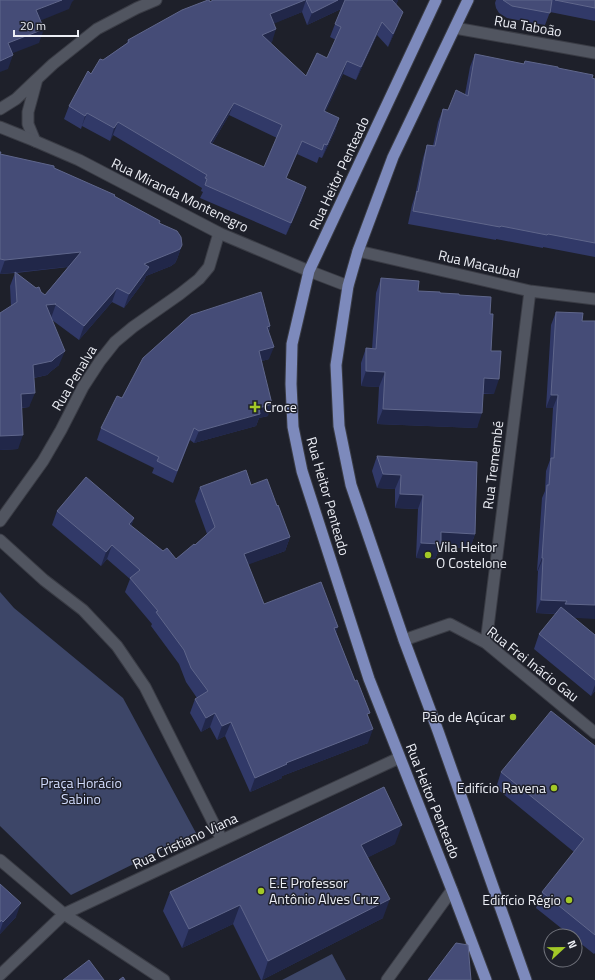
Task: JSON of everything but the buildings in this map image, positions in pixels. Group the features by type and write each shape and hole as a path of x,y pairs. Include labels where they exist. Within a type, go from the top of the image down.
{"main road":[{"name":"Rua Heitor Penteado","path":"436,0 309,271 292,344 291,384 293,427 302,471 369,679 486,980"},
{"name":"Rua Heitor Penteado","path":"468,0 393,157 358,251 348,286 336,365 339,426 352,485 404,640 438,731 526,980"}],"street":[{"path":"0,109 16,99 37,79 97,29 137,8 156,0"},
{"name":"Rua Taboão","path":"455,28 595,53"},
{"path":"35,141 28,124 28,112 37,79"},
{"name":"Rua Miranda Montenegro","path":"0,127 79,160 218,233 348,286"},
{"name":"Rua Penalva","path":"0,521 43,461 83,387 100,361 115,342 133,326 199,279 209,267 218,233"},
{"name":"Rua Macaubal","path":"358,251 530,291 595,299"},
{"name":"Rua Tremembé","path":"486,643 530,291"},
{"path":"0,540 44,580 83,610 117,646 145,687 222,840"},
{"name":"Rua Frei Inácio Gau","path":"404,640 450,624 486,643 595,733"},
{"name":"Rua Cristiano Viana","path":"0,975 64,914 399,758"},
{"path":"0,860 64,914 164,980"},
{"path":"387,980 452,890"}],"green space":[{"name":"Praça Horácio Sabino","path":"0,592 14,608 123,698 196,833 71,895 0,826"},
{"path":"332,954 346,980 282,980"}],"place":[{"name":"Croce","path":"255,407"},
{"name":"Vila Heitor O Costelone","path":"428,555"},
{"name":"Pão de Açúcar","path":"513,717"},
{"name":"Edifício Ravena","path":"554,788"},
{"name":"E.E Professor Antônio Alves Cruz","path":"261,891"},
{"name":"Edifício Régio","path":"569,900"}]}
